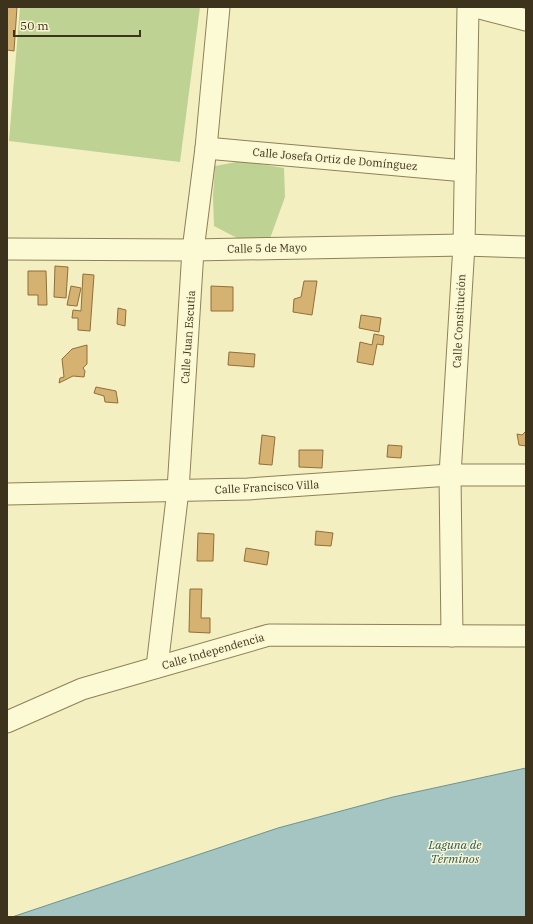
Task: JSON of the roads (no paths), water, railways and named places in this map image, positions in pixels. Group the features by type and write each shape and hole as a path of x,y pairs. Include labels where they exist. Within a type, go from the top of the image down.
{"street":[{"name":"Calle Juan Escutia","path":"157,667 178,490 193,250 206,148 219,7"},
{"name":"Calle Constitución","path":"452,636 450,475 464,245 468,7"},
{"path":"476,7 526,20"},
{"name":"Calle Josefa Ortiz de Domínguez","path":"206,148 465,171"},
{"name":"Calle 5 de Mayo","path":"7,249 193,250 464,245 526,247"},
{"name":"Calle Francisco Villa","path":"7,494 248,489 450,475 526,475"},
{"name":"Calle Independencia","path":"7,722 82,689 269,635 526,636"}],"water":[{"name":"Laguna de Términos","path":"526,768 526,917 12,917 278,828 393,797"}]}
